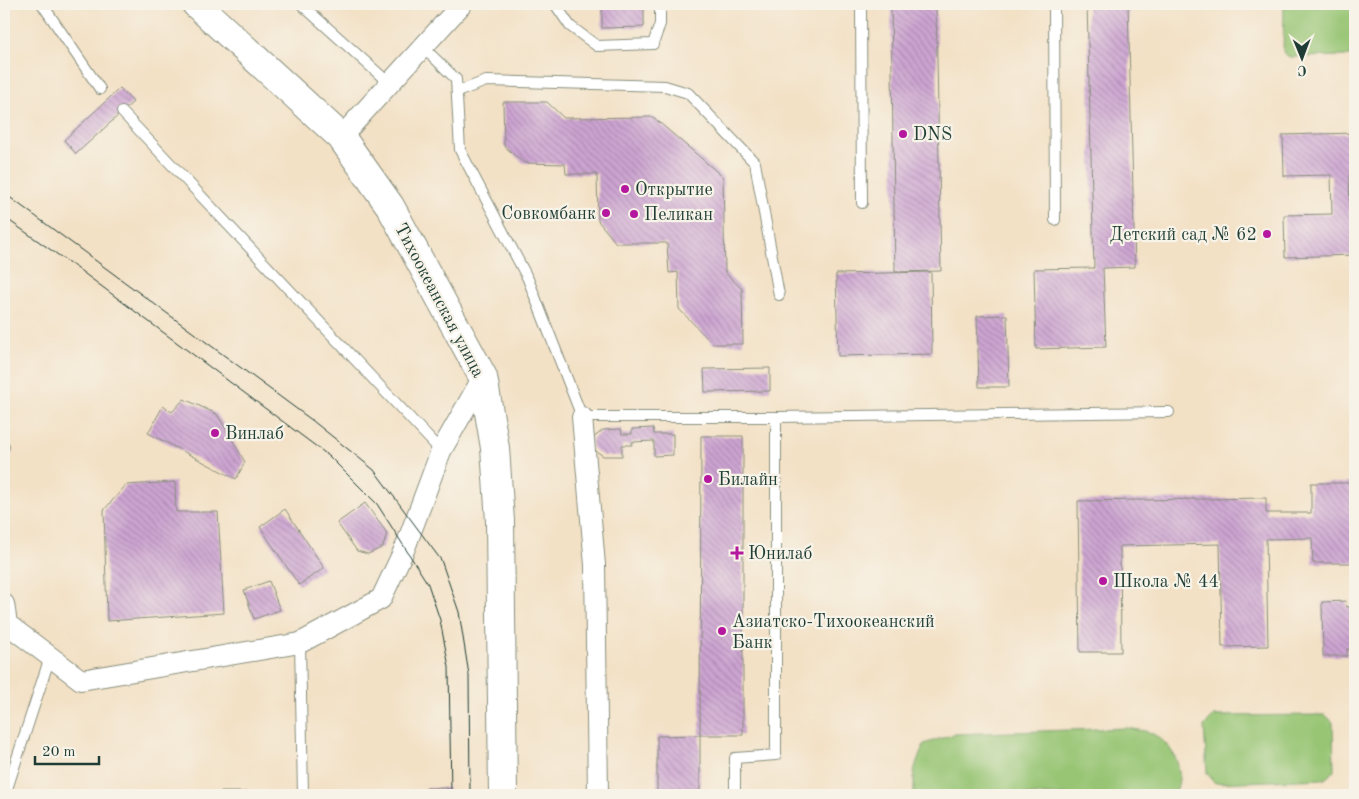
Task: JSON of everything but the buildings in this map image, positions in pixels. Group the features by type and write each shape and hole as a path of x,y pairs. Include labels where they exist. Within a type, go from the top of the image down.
{"main road":[{"name":"Тихоокеанская улица","path":"196,4 341,137 390,206 483,378 495,448 500,521 503,795"}],"street":[{"path":"341,137 424,48 462,4"},
{"path":"4,604 8,624 81,680 300,643 381,599 405,548 441,451 483,378"},
{"path":"582,417 596,565 598,795"}],"lane":[{"path":"42,4 100,89"},
{"path":"302,4 390,84"},
{"path":"555,4 570,26 597,46 653,44 660,24 660,4"},
{"path":"861,4 862,203"},
{"path":"1054,4 1055,220"},
{"path":"424,48 456,79 460,150 528,279 582,417 776,417 1169,412"},
{"path":"456,92 486,81 665,86 688,93 756,163 779,295"},
{"path":"122,112 441,451"},
{"path":"735,795 735,758 776,755 776,417"},
{"path":"300,643 302,795"},
{"path":"5,795 50,657"}],"green space":[{"path":"1284,4 1355,4 1355,56 1289,57 1283,52"},
{"path":"1325,715 1333,722 1334,771 1325,779 1215,783 1207,773 1204,726 1214,716"},
{"path":"1127,728 1151,733 1172,751 1176,760 1179,777 1174,795 914,795 914,770 924,744 954,734"}],"tram line":[{"path":"4,193 313,421 374,470 441,560 459,612 469,675 470,795"},
{"path":"4,217 81,271 329,456 377,504 428,584 440,620 449,667 451,795"}],"place":[{"name":"DNS","path":"903,134"},
{"name":"Открытие","path":"625,189"},
{"name":"Совкомбанк","path":"606,213"},
{"name":"Пеликан","path":"634,214"},
{"name":"Детский сад № 62","path":"1267,234"},
{"name":"Винлаб","path":"215,433"},
{"name":"Билайн","path":"708,479"},
{"name":"Юнилаб","path":"737,553"},
{"name":"Школа № 44","path":"1103,581"},
{"name":"Азиатско-Тихоокеанский Банк","path":"722,631"}]}
